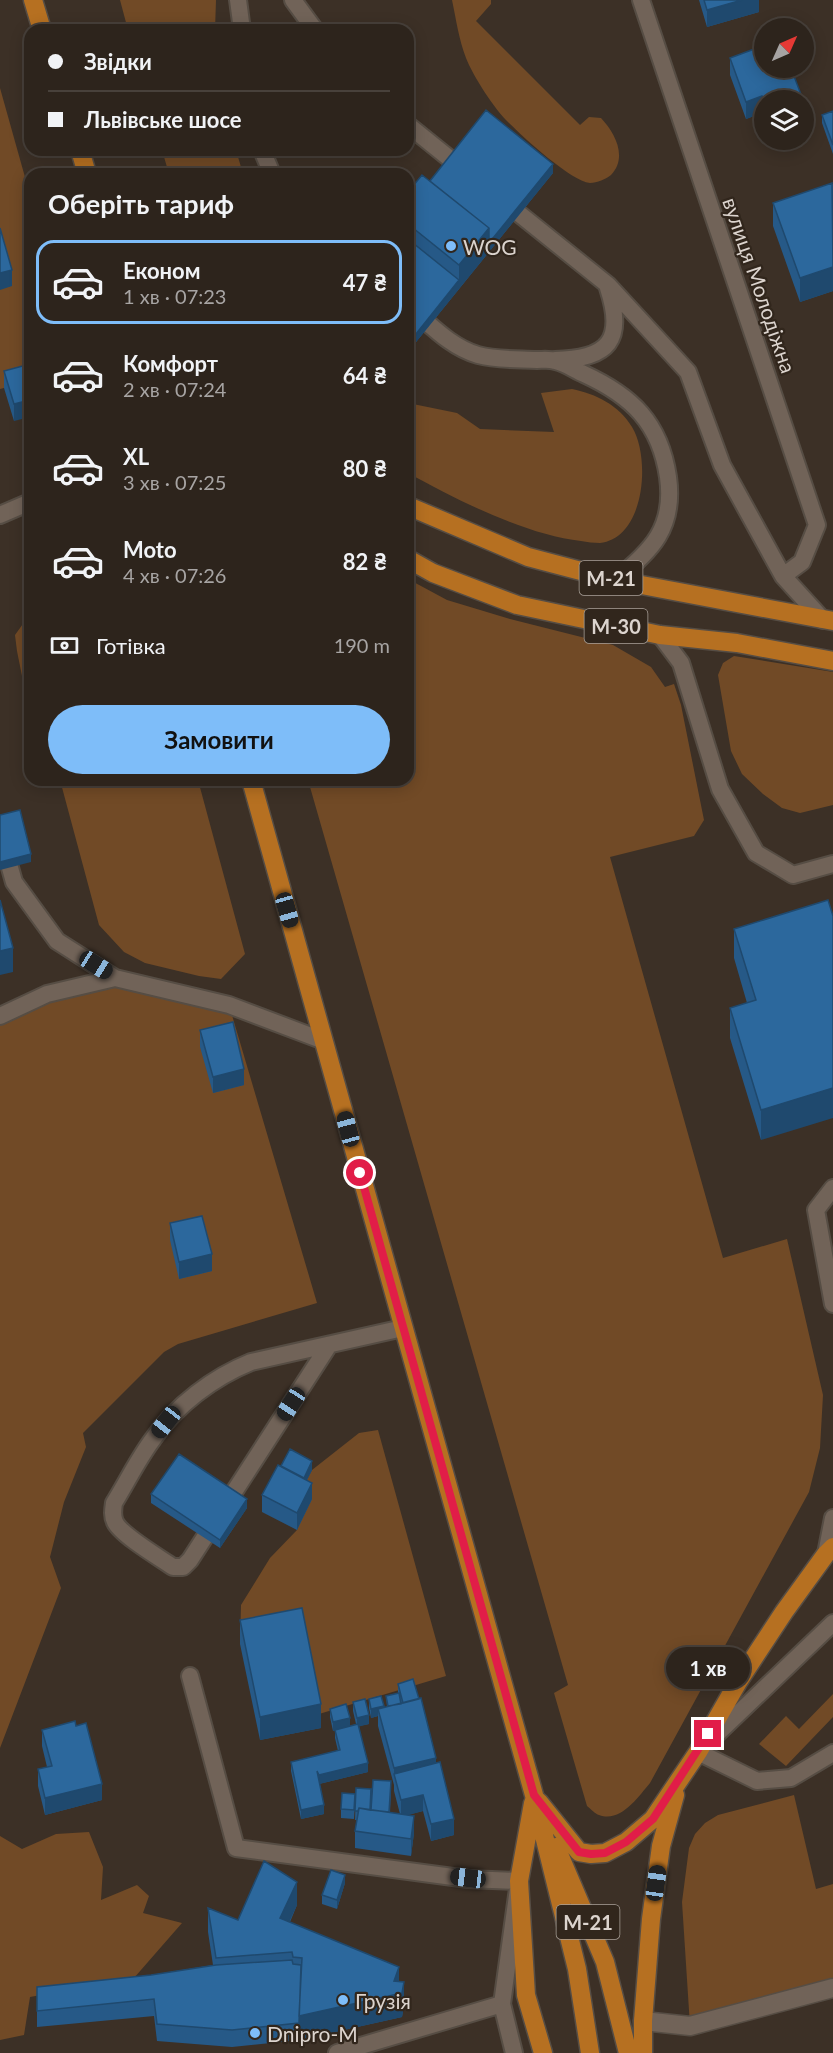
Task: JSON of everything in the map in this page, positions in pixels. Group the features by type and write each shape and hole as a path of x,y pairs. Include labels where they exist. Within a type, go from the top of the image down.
{"highway":[{"path":"33,0 40,24"},
{"name":"М-21","path":"414,509 528,557 615,580 828,621"},
{"name":"М-30","path":"414,562 434,573 517,605 660,635 737,643 833,661"},
{"name":"М-21","path":"253,786 534,1795 605,1962 628,2053"},
{"name":"М-21","path":"643,2053 643,2021 651,1919 661,1846 679,1779 784,1612 829,1550"},
{"path":"534,1795 579,1852 605,1853 626,1842 653,1819 679,1779"},
{"path":"534,1795 578,1969 590,2053"},
{"name":"М-21","path":"534,1795 519,1881 526,1995 543,2053"}],"street":[{"path":"643,2021 690,2026 833,1989"}],"lane":[{"path":"238,0 241,24"},
{"path":"293,0 311,24"},
{"name":"вулиця Молодіжна","path":"641,0 817,525 802,562 783,576"},
{"path":"414,130 608,285 688,372 722,465 783,576 828,621"},
{"path":"414,311 456,346 478,355 569,360 598,352 609,344 616,322 614,304 608,285"},
{"path":"554,360 613,388 638,409 649,421 665,461 669,488 668,516 661,533 650,550 615,580"},
{"path":"0,514 24,504"},
{"path":"660,635 681,663 720,789 756,853 793,875 833,864"},
{"path":"0,832 14,882 57,941 115,978 229,1005 324,1041"},
{"path":"0,1016 47,994 115,978"},
{"path":"833,1188 816,1210 833,1304"},
{"path":"329,1345 197,1551 183,1567 173,1567 123,1532 115,1523 112,1513 114,1503 142,1456 166,1422 231,1370 251,1362 403,1328"},
{"path":"829,1550 833,1518"},
{"path":"833,1623 698,1752 757,1780 791,1778 833,1753"},
{"path":"190,1676 236,1848 468,1878 519,1881 502,2004 514,2053"},
{"path":"336,2053 502,2004"}],"shaded area":[{"path":"120,0 216,0 215,24 126,24"},
{"path":"452,0 491,0 491,4 476,21 580,125 589,117 601,118 618,145 619,161 611,175 590,183 571,175 548,158 503,117 485,92 466,58"},
{"path":"0,88 24,174 24,383 0,389"},
{"path":"164,156 238,156 241,168 167,168"},
{"path":"572,389 590,394 621,412 632,427 638,441 641,458 640,495 627,527 615,538 595,543 538,532 492,515 414,476 414,404 457,413 480,429 554,432 541,393"},
{"path":"414,582 447,600 510,619 613,645 651,667 665,687 674,684 681,705 704,820 694,836 610,857 723,1258 787,1239 823,1395 820,1448 809,1492 650,1783 628,1807 615,1815 599,1815 587,1806 554,1693 568,1685 310,786 414,786"},
{"path":"24,622 24,686 17,651 15,635"},
{"path":"734,656 833,672 833,805 800,813 782,808 742,774 731,751 718,675 723,663"},
{"path":"62,786 200,786 245,954 221,979 199,976 145,963 124,952 99,925"},
{"path":"115,978 229,1005 317,1303 178,1344 164,1352 83,1433 86,1447 64,1502 50,1557 61,1588 0,1748 0,1016"},
{"path":"378,1430 446,1676 319,1714 240,1644 241,1605 270,1558 297,1530 300,1493 312,1470 359,1433"},
{"path":"833,1694 833,1717 786,1766 759,1744 786,1716 799,1729"},
{"path":"794,1795 816,1889 833,1884 833,1988 690,2026 682,1902 689,1848 695,1834 705,1823 718,1815"},
{"path":"89,1832 103,1867 101,1900 137,1885 149,1896 143,1913 182,1923 134,1978 30,1997 24,2035 0,2040 0,1836 22,1849 56,1834"}],"building":[{"path":"704,0 742,0 707,10"},
{"path":"754,49 754,78 795,78 799,90 754,90 754,99 746,102 730,58"},
{"path":"486,110 553,164 489,243 489,228 430,181"},
{"path":"833,111 833,145 822,115"},
{"path":"422,175 489,228 459,265 414,229 414,185"},
{"path":"832,183 833,267 800,278 773,203"},
{"path":"0,228 12,270 0,273"},
{"path":"414,244 459,280 414,336"},
{"path":"24,366 24,402 14,404 4,371"},
{"path":"20,810 31,854 0,862 0,815"},
{"path":"0,900 13,948 0,951"},
{"path":"828,900 833,916 833,1088 761,1110 730,1008 756,1000 734,929"},
{"path":"233,1022 244,1069 213,1077 200,1030"},
{"path":"202,1216 212,1254 179,1262 170,1223"},
{"path":"290,1449 312,1461 304,1478 281,1466"},
{"path":"179,1454 247,1499 220,1540 151,1494"},
{"path":"278,1465 312,1483 297,1513 262,1495"},
{"path":"302,1608 321,1704 260,1717 240,1620"},
{"path":"413,1679 419,1699 403,1703 398,1684"},
{"path":"399,1693 401,1704 388,1706 386,1696"},
{"path":"381,1696 384,1706 371,1709 369,1699"},
{"path":"421,1698 436,1758 394,1768 378,1709"},
{"path":"365,1699 369,1715 357,1718 353,1702"},
{"path":"346,1704 350,1718 333,1722 330,1709"},
{"path":"75,1721 76,1726 86,1723 102,1784 45,1798 38,1769 52,1766 42,1730"},
{"path":"358,1724 368,1763 319,1775 317,1771 324,1805 301,1810 291,1762 340,1750 335,1730"},
{"path":"440,1762 454,1819 431,1824 423,1795 401,1800 394,1774"},
{"path":"373,1780 391,1781 389,1812 371,1810"},
{"path":"356,1788 371,1789 370,1810 359,1808 355,1811"},
{"path":"342,1793 355,1794 354,1810 341,1809"},
{"path":"359,1808 414,1816 411,1839 355,1831"},
{"path":"264,1861 297,1882 280,1918 399,1967 394,1981 404,1982 402,1993 299,2016 302,1958 293,1957 292,1952 216,1958 208,1908 238,1920"},
{"path":"331,1870 345,1875 337,1900 322,1895"},
{"path":"292,1960 293,1964 301,1965 299,2023 232,2030 157,2024 154,1999 37,2011 37,1987 151,1975 216,1965"}],"place":[{"name":"WOG","path":"451,246"},
{"name":"Грузія","path":"343,2000"},
{"name":"Dnipro-M","path":"255,2033"}],"route":[{"path":"360,1173 534,1795 579,1852 605,1853 626,1842 653,1819 708,1734"}]}
